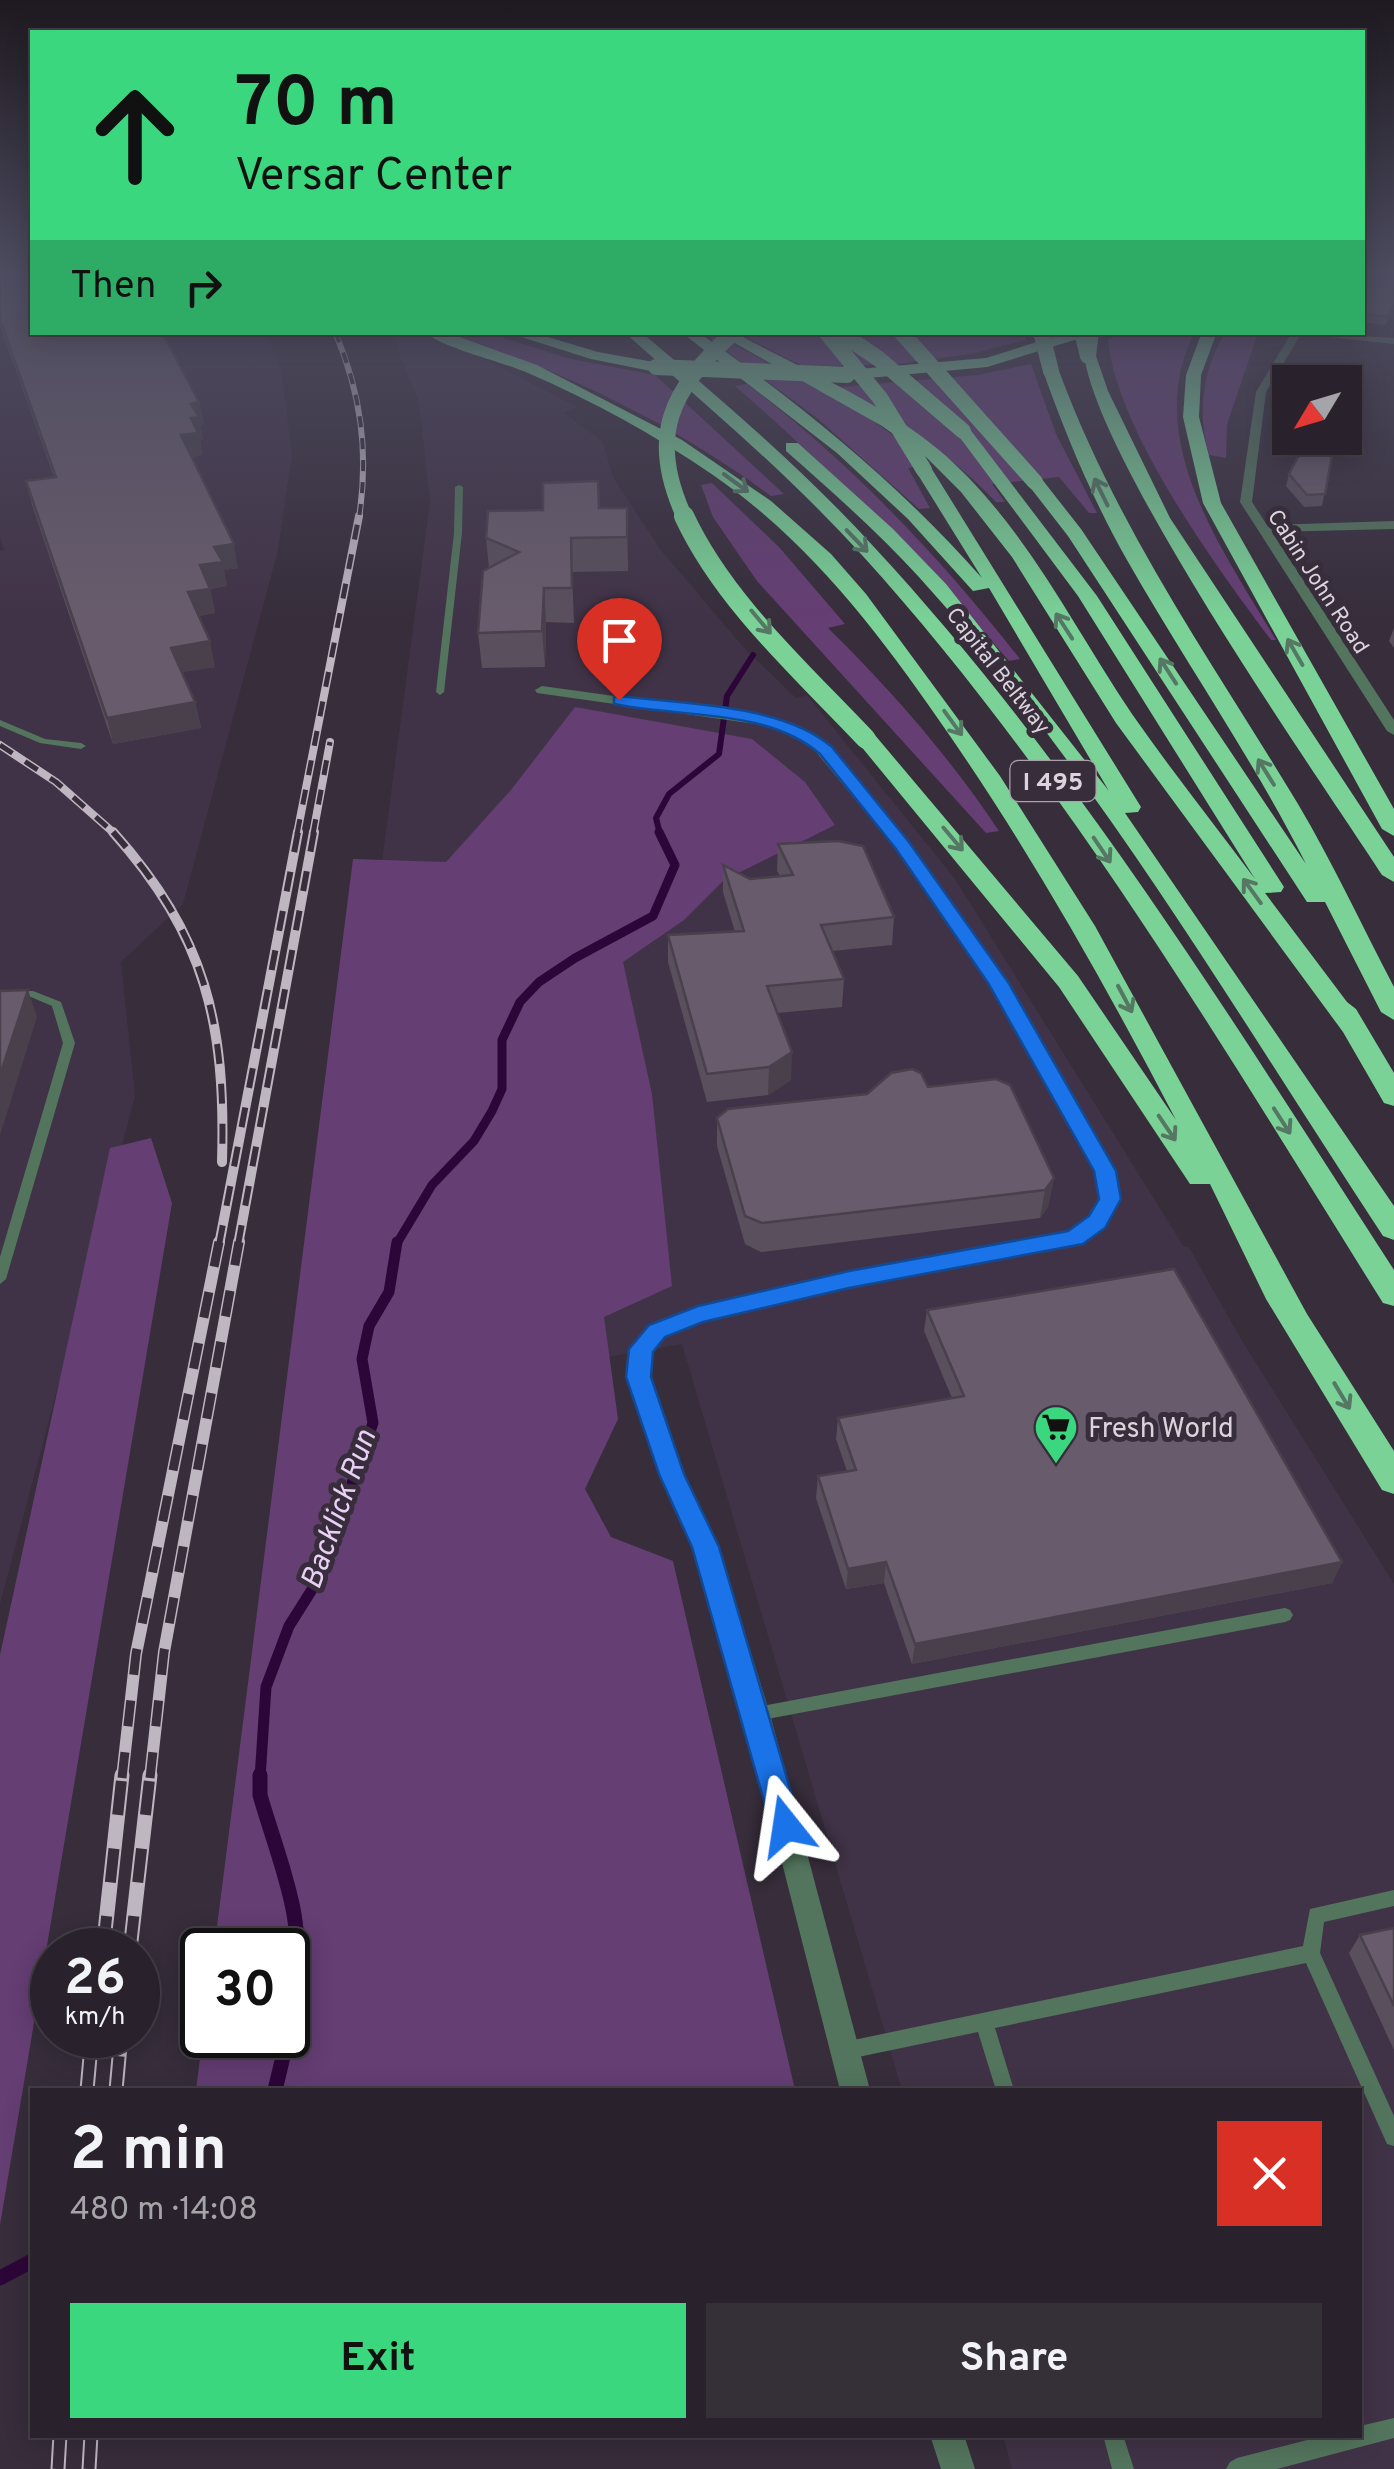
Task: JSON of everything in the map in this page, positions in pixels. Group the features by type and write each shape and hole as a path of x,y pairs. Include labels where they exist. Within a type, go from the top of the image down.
{"highway":[{"path":"574,389 655,430 738,483 808,542 884,628 996,786 1110,971 1292,1313"},
{"path":"683,389 669,421 664,452 670,488 690,529 720,572 944,828 1069,982 1292,1313 1394,1480"},
{"name":"Capital Beltway","path":"696,389 798,480 893,579 995,703 1083,822 1230,1038 1394,1295"},
{"path":"724,389 785,440 937,586 1085,774 1216,957 1394,1229"},
{"path":"770,389 906,507 968,573 1052,674"},
{"path":"826,389 932,453 968,488 1020,555 1124,718 1351,1026 1394,1097"},
{"path":"873,389 1052,674 1216,957"},
{"path":"915,389 963,430"},
{"path":"927,389 1008,483 1152,692 1328,977 1351,1026"},
{"path":"952,389 1036,482 1086,549 1394,1014"},
{"path":"1058,389 1075,437 1135,558 1289,808 1394,1014"},
{"path":"1100,389 1114,426 1161,518 1394,876"},
{"path":"1190,389 1195,452 1212,503 1394,828"}],"street":[{"name":"Cabin John Road","path":"1263,389 1245,496 1261,529 1394,731"},
{"path":"1261,529 1394,525"},
{"path":"542,690 744,718 789,727 812,738 902,846 998,982 1105,1171 1110,1199 1097,1222 1075,1238 849,1280 698,1314 657,1331 642,1349 639,1377 672,1474 706,1547 756,1714 854,2088"},
{"path":"948,2438 958,2469"}],"lane":[{"path":"440,692 458,533 459,486"},
{"path":"0,723 43,741 81,746"},
{"path":"0,994 33,994 57,1004 69,1044 0,1279"},
{"path":"756,1714 1285,1615"},
{"path":"1394,1898 1316,1915 1311,1953 1394,2136"},
{"path":"844,2051 1311,1953"},
{"path":"984,2024 1003,2088"},
{"path":"1362,2436 1394,2428"},
{"path":"1113,2438 1123,2469"},
{"path":"1237,2469 1356,2438"}],"shaded area":[{"path":"0,389 284,389 292,455 278,550 183,904 121,962 135,1096 0,1604 0,551 4,550 0,537"},
{"path":"414,389 542,389 577,407 564,413 603,442 613,477 660,549 745,649 796,698 807,695 955,879 1184,1247 1189,1247 1239,1336 1394,1584 1394,2469 1012,2469 1004,2438 1362,2438 1362,2088 901,2088 682,1344 294,1411 330,1250 430,502 419,402"},
{"path":"591,389 670,389 784,494 771,496 695,445"},
{"path":"739,389 754,389 858,479 958,584 1020,659 1009,661 877,519"},
{"path":"778,389 816,389 869,418 931,463 908,468 930,508 919,509 817,418"},
{"path":"844,389 1040,389 1056,434 1097,513 1089,513 1059,477 992,484 1005,502 996,502 923,438"},
{"path":"1120,389 1179,389 1177,413 1183,453 1195,493 1233,569 1276,640 1271,640 1198,537 1172,497"},
{"path":"1239,389 1227,424 1226,458 1209,455 1203,424 1204,392"},
{"path":"712,483 779,547 845,624 828,628 919,725 999,831 986,833 757,581 713,517 701,485"},
{"path":"575,707 752,739 805,782 835,825 724,880 684,920 623,962 652,1094 672,1286 604,1317 618,1419 585,1489 611,1537 673,1561 795,2088 196,2088 200,2058 310,2058 310,1928 217,1928 353,859 446,862 511,790"},
{"path":"151,1138 172,1203 50,1928 30,1928 30,2047 0,2225 0,1655 110,1148"}],"building":[{"path":"25,389 192,389 199,402 191,404 199,417 191,418 198,433 181,435 234,544 214,547 223,562 200,565 210,589 188,592 210,641 171,648 195,702 107,718 26,481 56,477"},
{"path":"1299,455 1332,455 1325,494 1307,495 1289,474"},
{"path":"598,481 599,508 627,508 627,537 571,538 572,588 544,588 542,631 478,633 483,571 519,552 486,538 488,511 543,510 543,483"},
{"path":"838,841 863,846 894,917 821,925 844,979 767,986 792,1052 769,1067 707,1074 668,935 744,931 723,865 750,879 793,875 778,844"},
{"path":"28,990 0,1075 0,991"},
{"path":"912,1069 921,1073 928,1087 996,1079 1010,1085 1054,1178 1045,1190 762,1223 745,1216 717,1118 728,1109 867,1094 891,1073"},
{"name":"Fresh World","path":"1174,1269 1342,1562 915,1644 886,1562 848,1569 818,1476 856,1470 838,1418 964,1396 927,1310"},
{"path":"1394,1928 1394,2006 1360,1935"}],"waterway":[{"name":"Backlick Run","path":"660,834 656,818 669,794 719,754 727,696 753,655"},
{"name":"Backlick Run","path":"397,1244 432,1185 474,1141 492,1111 502,1089 502,1040 520,1002 539,982 575,958 653,916 675,865 659,832"},
{"name":"Backlick Run","path":"260,1778 266,1687 289,1626 318,1580 373,1423 362,1359 369,1326 389,1292 397,1244"},
{"name":"Backlick Run","path":"260,1778 260,1795 287,1884 297,1936 294,2003 275,2088"},
{"name":"Backlick Run","path":"0,2278 30,2262"}],"railway":[{"path":"354,389 363,446 359,518"},
{"path":"297,834 359,516"},
{"path":"313,834 330,742"},
{"path":"0,745 56,782 114,833"},
{"path":"219,1245 298,832"},
{"path":"238,1245 314,832"},
{"path":"114,833 170,908 204,984 220,1067 222,1162"},
{"path":"122,1778 136,1654 219,1242"},
{"path":"150,1778 164,1652 239,1242"},
{"path":"105,1928 122,1775"},
{"path":"133,1928 150,1775"},
{"path":"87,2088 90,2058"},
{"path":"116,2088 119,2058"},
{"path":"58,2469 60,2438"},
{"path":"89,2469 91,2438"}],"place":[{"name":"Fresh World","path":"1056,1465"}],"route":[{"path":"619,700 766,720 812,738 826,751 902,846 998,982 1105,1171 1110,1199 1097,1222 1075,1238 849,1280 698,1314 657,1331 642,1349 639,1377 672,1474 706,1547 786,1826"}]}
